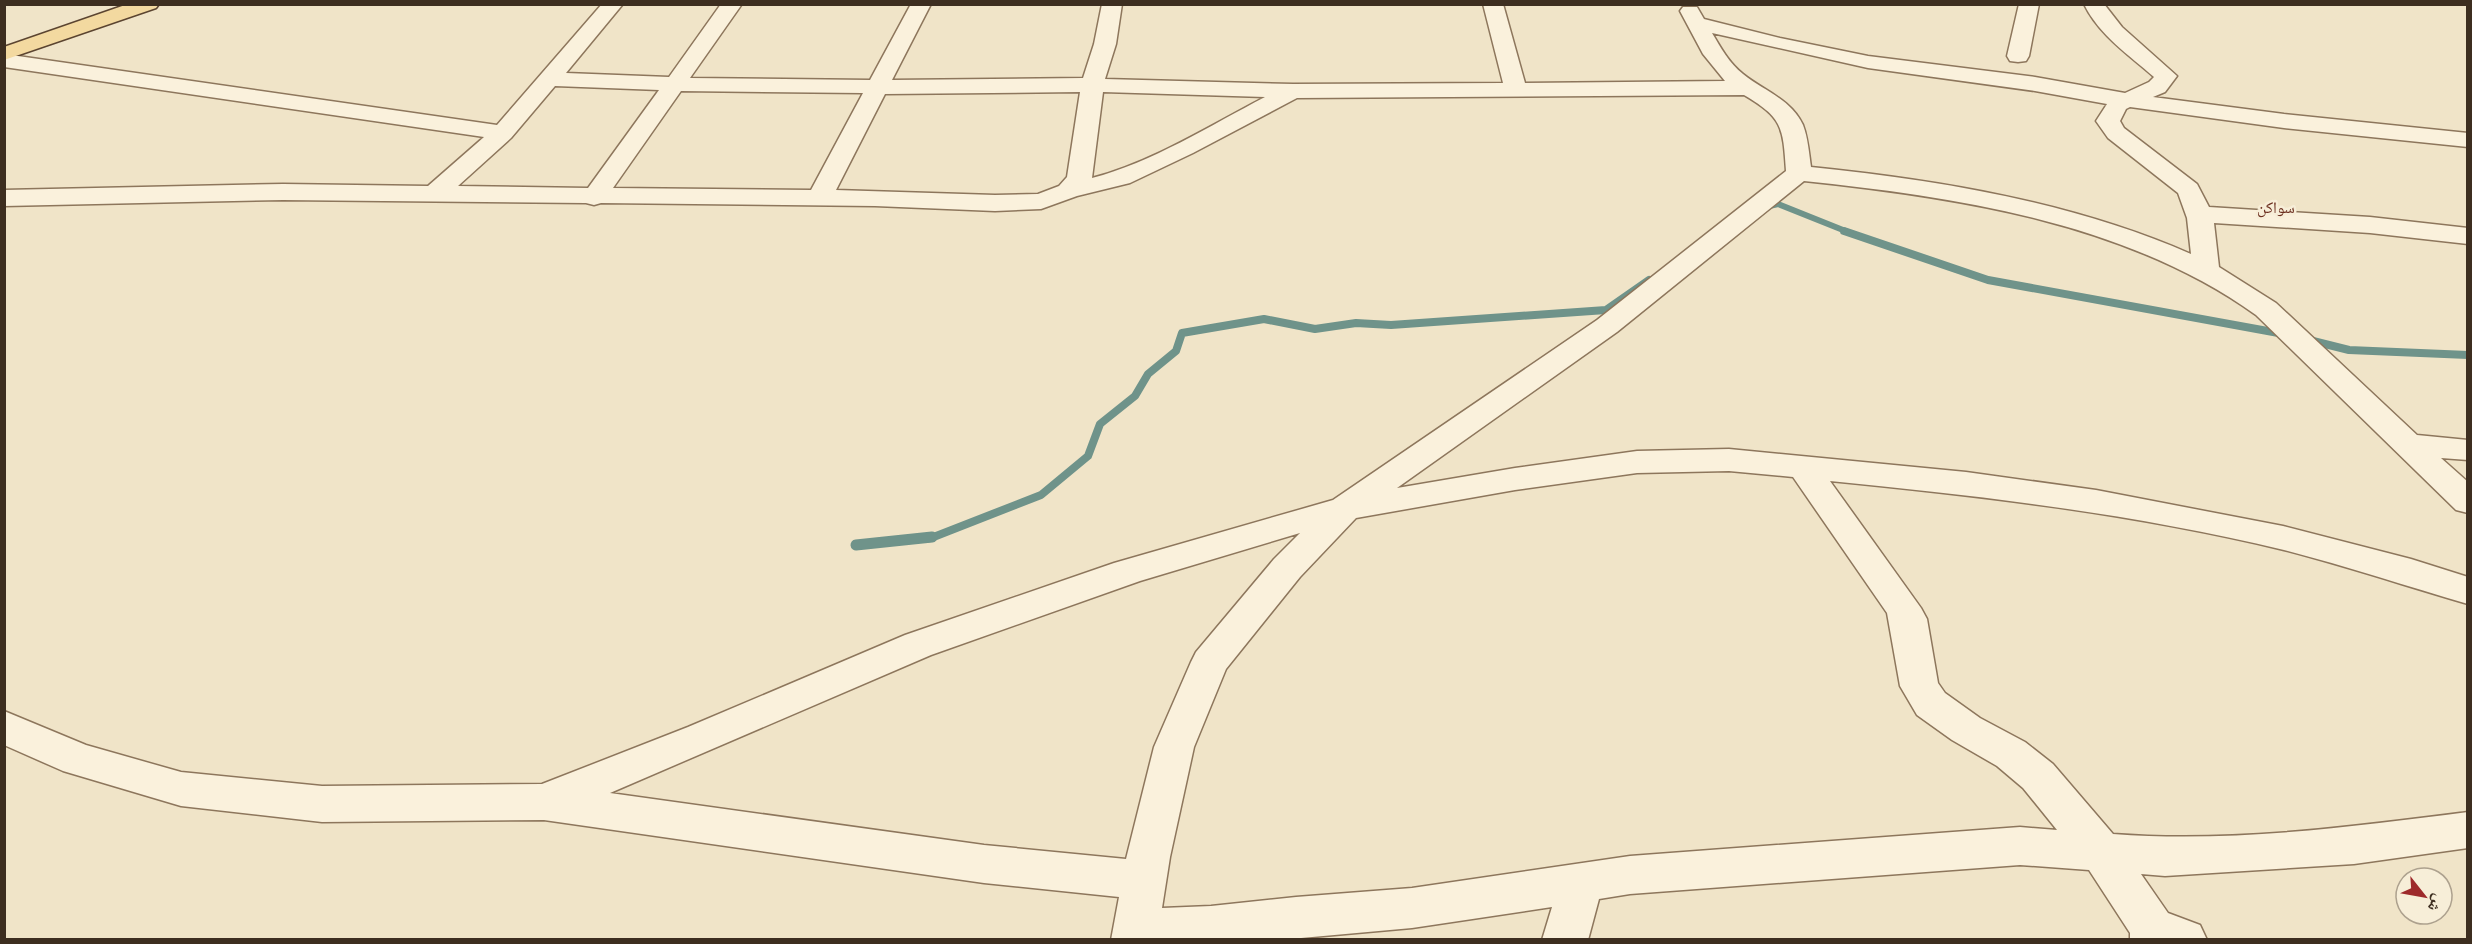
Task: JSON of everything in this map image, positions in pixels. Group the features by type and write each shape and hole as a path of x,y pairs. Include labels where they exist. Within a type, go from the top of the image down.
{"main road":[{"path":"4,42 115,4"},
{"path":"4,54 149,4"}],"street":[{"path":"435,193 503,133 613,4"},
{"path":"594,197 732,4"},
{"path":"819,198 877,87 910,30 921,4"},
{"path":"1068,191 1079,179 1092,86 1105,44 1112,4"},
{"path":"1493,4 1516,89"},
{"path":"2018,56 2030,4"},
{"path":"2094,4 2095,10 2113,29 2166,75 2157,87 2117,105 2108,121 2116,133 2188,189 2196,200 2206,270"},
{"path":"1691,14 1780,44 1868,62 2284,121 2468,140"},
{"path":"1691,14 1718,62 1746,88 1774,105 1788,118 1793,131 1799,173"},
{"path":"4,60 503,133"},
{"path":"550,79 675,84 877,87 1092,86 1293,91 1746,88"},
{"path":"4,198 283,192 819,198 995,203 1041,201 1055,198 1068,191 1121,178 1185,148 1293,91"},
{"path":"2468,502 2266,309 2238,288 2206,270 2133,239 2034,211 1894,183 1799,173 1607,326 1345,508 1287,568 1210,662 1174,747 1134,934 1296,917 1412,908 1630,875 2020,846 2165,856 2256,852 2354,845 2468,830"},
{"path":"2199,214 2370,225 2468,236"},
{"path":"2406,444 2468,450"},
{"path":"544,802 702,738 918,645 1127,572 1345,508 1515,479 1637,462 1729,460 1966,483 2096,501 2283,538 2411,572 2468,591"},
{"path":"1803,467 1903,608 1911,630 1919,687 1931,704 1966,729 2011,754 2038,776 2100,852 2163,936"},
{"path":"7,731 77,759 181,789 321,804 544,802 984,864 1144,880"},
{"path":"1566,939 1581,883"}],"waterway":[{"path":"1765,207 1778,204 1848,232"},
{"path":"1844,231 1988,280 2284,334"},
{"path":"921,539 931,538 1041,495 1088,456 1100,424 1135,396 1148,374 1176,351 1182,333 1264,319 1315,329 1356,323 1391,325 1606,310 1649,280"},
{"path":"2309,340 2349,350 2468,355"},
{"path":"856,545 932,537"}],"district":[{"name":"سواكن","path":"2276,209"}]}
